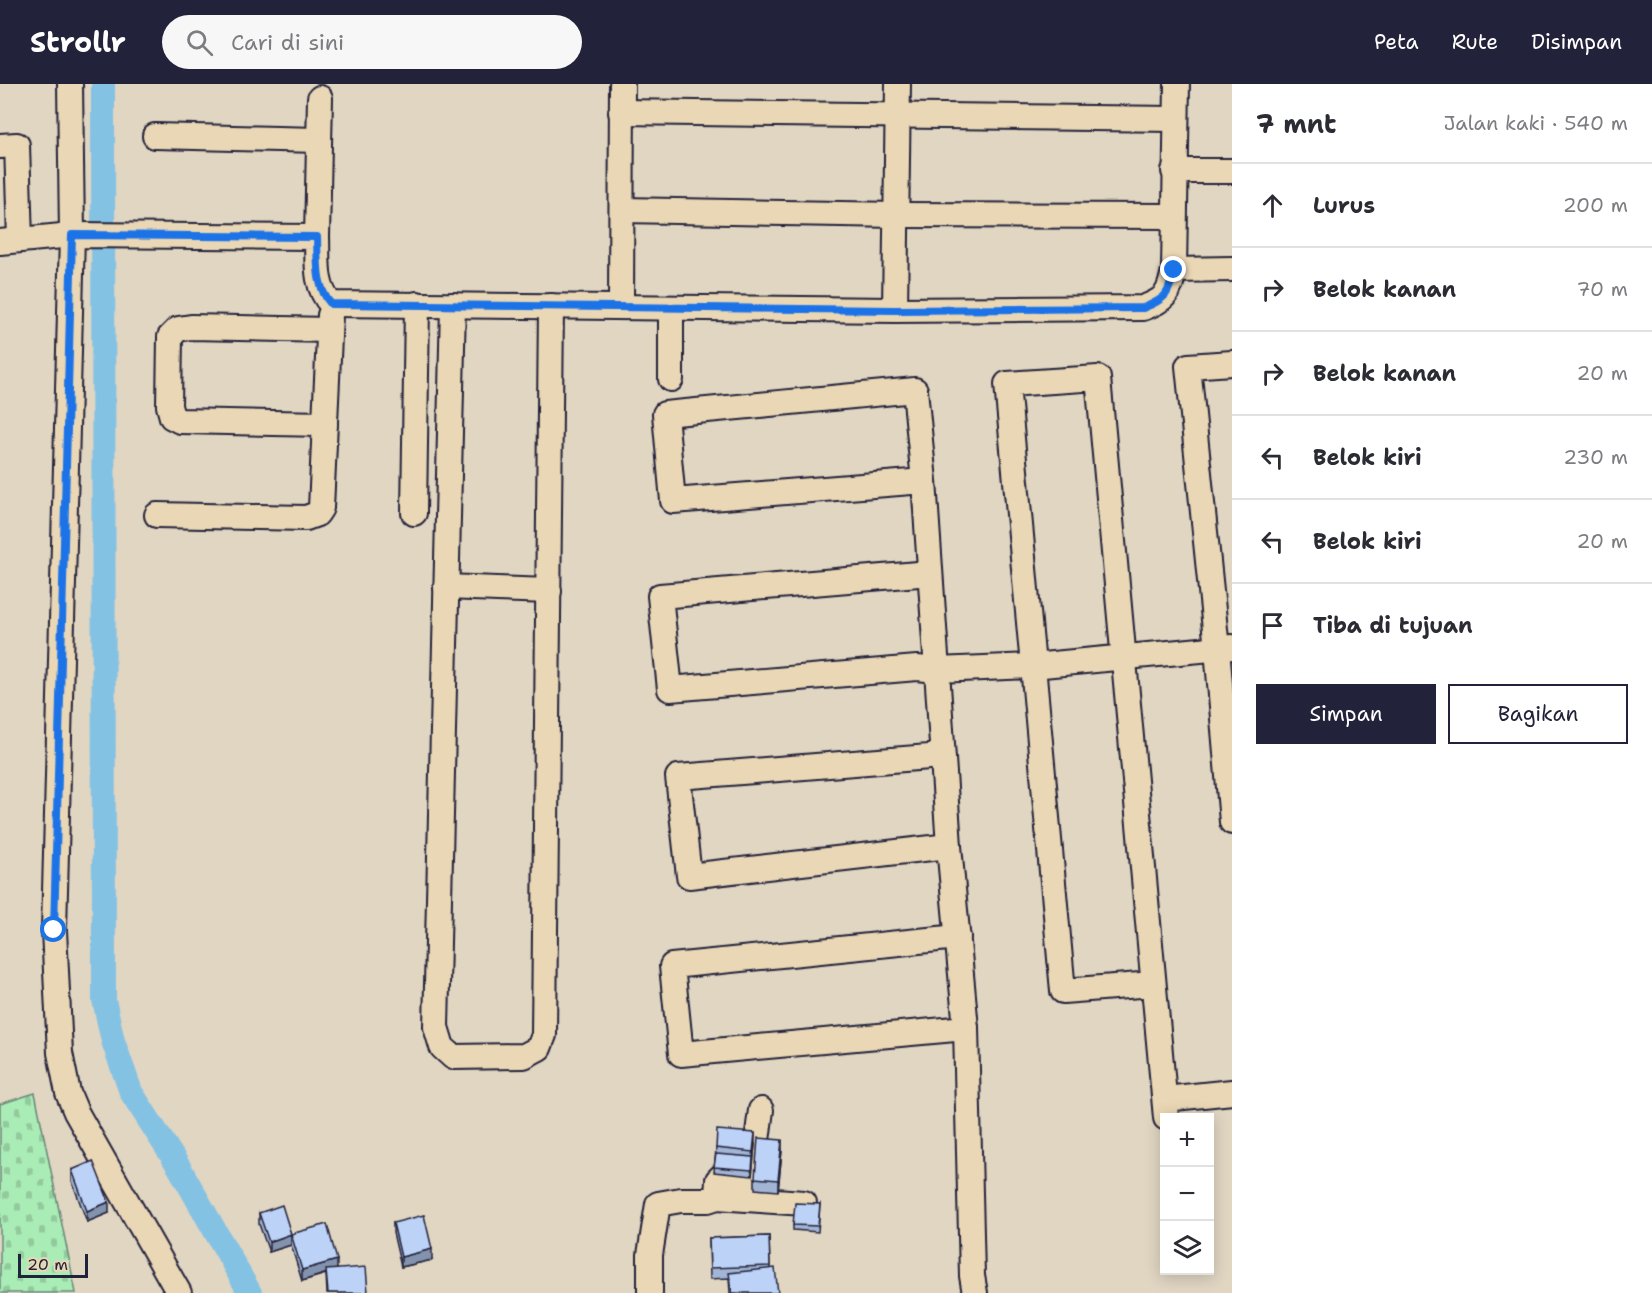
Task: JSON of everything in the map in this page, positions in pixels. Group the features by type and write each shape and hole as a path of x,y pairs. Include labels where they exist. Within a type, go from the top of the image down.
{"street":[{"path":"70,84 78,235 54,930 60,1053 68,1093 76,1112 179,1293"},
{"path":"621,307 622,84"},
{"path":"895,310 898,84"},
{"path":"331,304 895,310 1143,308 1161,301 1170,290 1174,270 1176,84"},
{"path":"157,515 306,518 317,514 321,508 331,304 323,295 319,283 317,237 320,98"},
{"path":"621,112 1175,119"},
{"path":"155,136 319,140"},
{"path":"0,146 17,145 10,241 78,235 317,237"},
{"path":"1174,171 1232,171"},
{"path":"622,210 1174,216"},
{"path":"1174,270 1232,269"},
{"path":"414,513 417,304"},
{"path":"453,305 436,1027 442,1047 453,1057 524,1056 540,1048 544,1035 551,306"},
{"path":"671,308 671,379"},
{"path":"325,424 180,422 172,417 169,406 170,337 178,329 191,327 329,330"},
{"path":"1232,363 1188,366 1224,648 1232,822"},
{"path":"1153,984 1063,991 1007,384 1098,378 1166,1108 1232,1092"},
{"path":"924,481 673,501 665,414 915,390 924,481 949,846 966,1028 972,1276 975,1293"},
{"path":"930,573 660,596 670,689 917,668 938,670 1032,666 1224,648"},
{"path":"446,587 549,591"},
{"path":"942,756 678,777 688,876 949,846"},
{"path":"958,937 672,966 681,1054 966,1028"},
{"path":"717,1197 718,1180 722,1176 752,1179 761,1110"},
{"path":"650,1293 650,1256 658,1204 681,1200 708,1200 717,1197 804,1203"}],"green space":[{"path":"35,1093 76,1293 0,1293 0,1104"}],"building":[{"path":"717,1130 755,1133 753,1152 716,1148"},
{"path":"758,1138 782,1140 778,1180 755,1178"},
{"path":"716,1154 753,1157 752,1170 714,1167"},
{"path":"93,1161 109,1202 87,1211 72,1170"},
{"path":"795,1203 820,1204 818,1226 793,1225"},
{"path":"282,1205 291,1234 269,1242 259,1213"},
{"path":"424,1215 432,1249 401,1257 393,1223"},
{"path":"327,1224 337,1260 302,1270 291,1234"},
{"path":"769,1236 770,1266 710,1268 709,1238"},
{"path":"366,1267 368,1293 328,1293 326,1270"},
{"path":"775,1268 778,1293 732,1293 729,1273"}],"waterway":[{"path":"103,84 104,1000 113,1041 131,1092 179,1167 250,1293"}],"route":[{"path":"54,930 72,235 317,237 319,283 323,295 331,304 895,310 1143,308 1161,301 1170,290 1174,270"}]}
